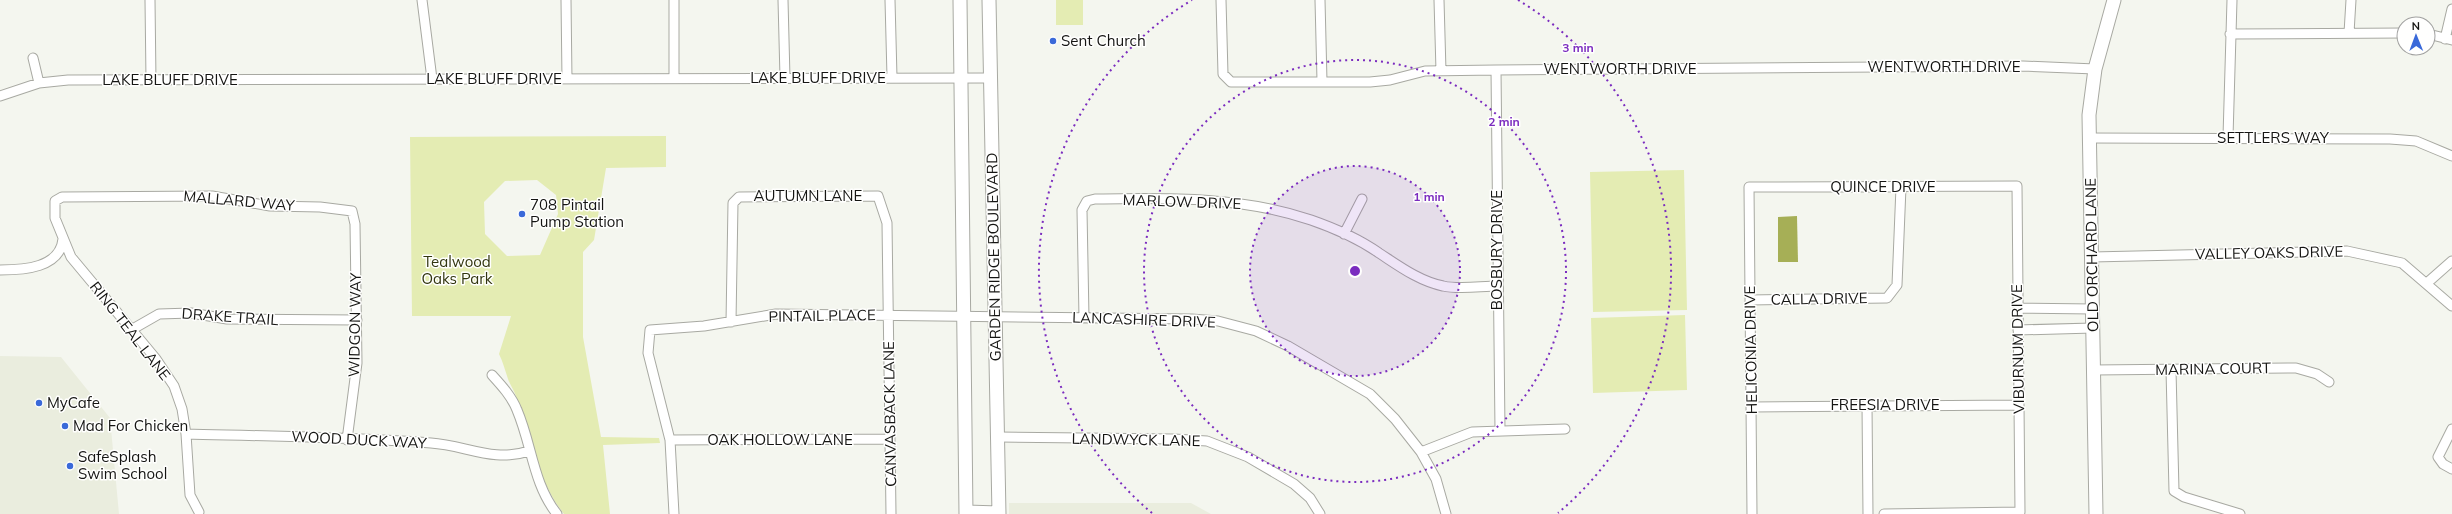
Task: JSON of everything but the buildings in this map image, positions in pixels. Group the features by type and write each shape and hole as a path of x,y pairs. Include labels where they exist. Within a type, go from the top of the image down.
{"main road":[{"name":"GARDEN RIDGE BOULEVARD","path":"960,0 966,513"},
{"name":"GARDEN RIDGE BOULEVARD","path":"989,0 989,78 999,437 999,514"},
{"name":"OLD ORCHARD LANE","path":"2096,514 2089,116 2095,69 2114,0"},
{"path":"966,513 999,514"}],"street":[{"path":"150,0 151,80"},
{"path":"422,0 432,80"},
{"path":"566,0 567,79"},
{"path":"674,0 674,78"},
{"path":"783,0 784,78"},
{"path":"890,0 892,77"},
{"name":"WENTWORTH DRIVE","path":"1221,0 1224,74 1231,82 1370,82 1390,80 1425,71 2023,66 2095,69"},
{"path":"1320,0 1322,81"},
{"path":"1439,0 1441,71"},
{"path":"2228,137 2232,0"},
{"path":"2349,33 2351,0"},
{"path":"2436,36 2449,39 2452,9"},
{"path":"2230,34 2396,33"},
{"path":"33,58 40,83"},
{"name":"BOSBURY DRIVE","path":"1496,70 1500,430"},
{"name":"LAKE BLUFF DRIVE","path":"0,96 40,83 68,80 432,80 962,76 989,78"},
{"name":"SETTLERS WAY","path":"2090,138 2228,137 2390,139 2416,141 2452,156"},
{"name":"QUINCE DRIVE","path":"1750,186 2017,186"},
{"name":"HELICONIA DRIVE","path":"1750,186 1752,514"},
{"name":"VIBURNUM DRIVE","path":"1884,514 2020,512 2017,186"},
{"name":"CALLA DRIVE","path":"1750,300 1887,298 1897,285 1901,187"},
{"name":"MALLARD WAY","path":"55,202 70,195 212,196 270,206 320,207 352,211"},
{"name":"AUTUMN LANE","path":"731,322 733,203 739,197 878,196"},
{"name":"CANVASBACK LANE","path":"878,196 887,223 891,514"},
{"name":"MARLOW DRIVE","path":"1084,318 1082,210 1087,201 1162,198 1217,200 1255,205 1294,215 1344,234 1379,253 1416,277 1435,284 1445,286 1498,286"},
{"path":"1344,234 1362,199"},
{"name":"RING TEAL LANE","path":"55,202 55,218 71,257 156,359 174,386 182,409 186,434 190,495 199,512"},
{"name":"WIDGON WAY","path":"347,440 357,363 356,224 352,211"},
{"path":"0,270 31,267 58,256 62,249 63,236"},
{"name":"VALLEY OAKS DRIVE","path":"2092,257 2347,251 2402,263 2428,283 2452,306"},
{"path":"2428,283 2452,261"},
{"path":"2018,308 2093,308"},
{"name":"DRAKE TRAIL","path":"131,330 159,314 191,313 227,320 357,320"},
{"name":"PINTAIL PLACE","path":"670,440 648,353 650,330 731,322 776,314 995,316"},
{"name":"LANCASHIRE DRIVE","path":"995,316 1192,319 1218,321 1256,331 1288,346 1370,394 1396,419 1421,452 1436,479 1446,514"},
{"path":"2018,330 2093,328"},
{"name":"MARINA COURT","path":"2094,370 2296,368 2317,374 2329,382"},
{"path":"2171,370 2174,490 2184,496 2240,514"},
{"path":"492,375 505,390 518,411 529,451 546,501 557,514"},
{"path":"1867,405 1868,514"},
{"name":"FREESIA DRIVE","path":"1752,407 2019,405"},
{"path":"1421,452 1465,434 1500,430 1565,429"},
{"path":"2452,429 2438,457 2443,464 2452,469"},
{"name":"WOOD DUCK WAY","path":"186,434 304,436 347,440 443,444 478,454 502,456 516,456 529,451"},
{"name":"LANDWYCK LANE","path":"999,437 1174,439 1207,441 1248,456 1294,484 1310,498 1320,514"},
{"name":"OAK HOLLOW LANE","path":"670,440 890,439"},
{"path":"670,440 674,514"}],"shaded area":[{"path":"1797,216 1798,262 1778,262 1778,217"},
{"path":"0,356 61,357 110,418 119,514 0,514"},
{"path":"1009,503 1191,503 1211,514 1009,514"}],"green space":[{"path":"1056,0 1083,0 1083,25 1056,25"},
{"name":"Tealwood Oaks Park","path":"666,136 666,167 606,168 594,240 583,252 583,337 601,437 659,438 660,443 603,445 610,514 564,514 547,487 535,457 516,396 499,354 511,316 412,316 410,137","holes":["537,180 556,195 558,214 540,255 507,256 485,234 484,202 505,181"]},
{"path":"1684,170 1687,310 1593,312 1590,172"},
{"path":"1685,315 1687,390 1593,393 1591,318"}],"place":[{"name":"Sent Church","path":"1053,41"},
{"name":"708 Pintail Pump Station","path":"522,214"},
{"name":"MyCafe","path":"39,403"},
{"name":"Mad For Chicken","path":"65,426"},
{"name":"SafeSplash Swim School","path":"70,466"}]}
